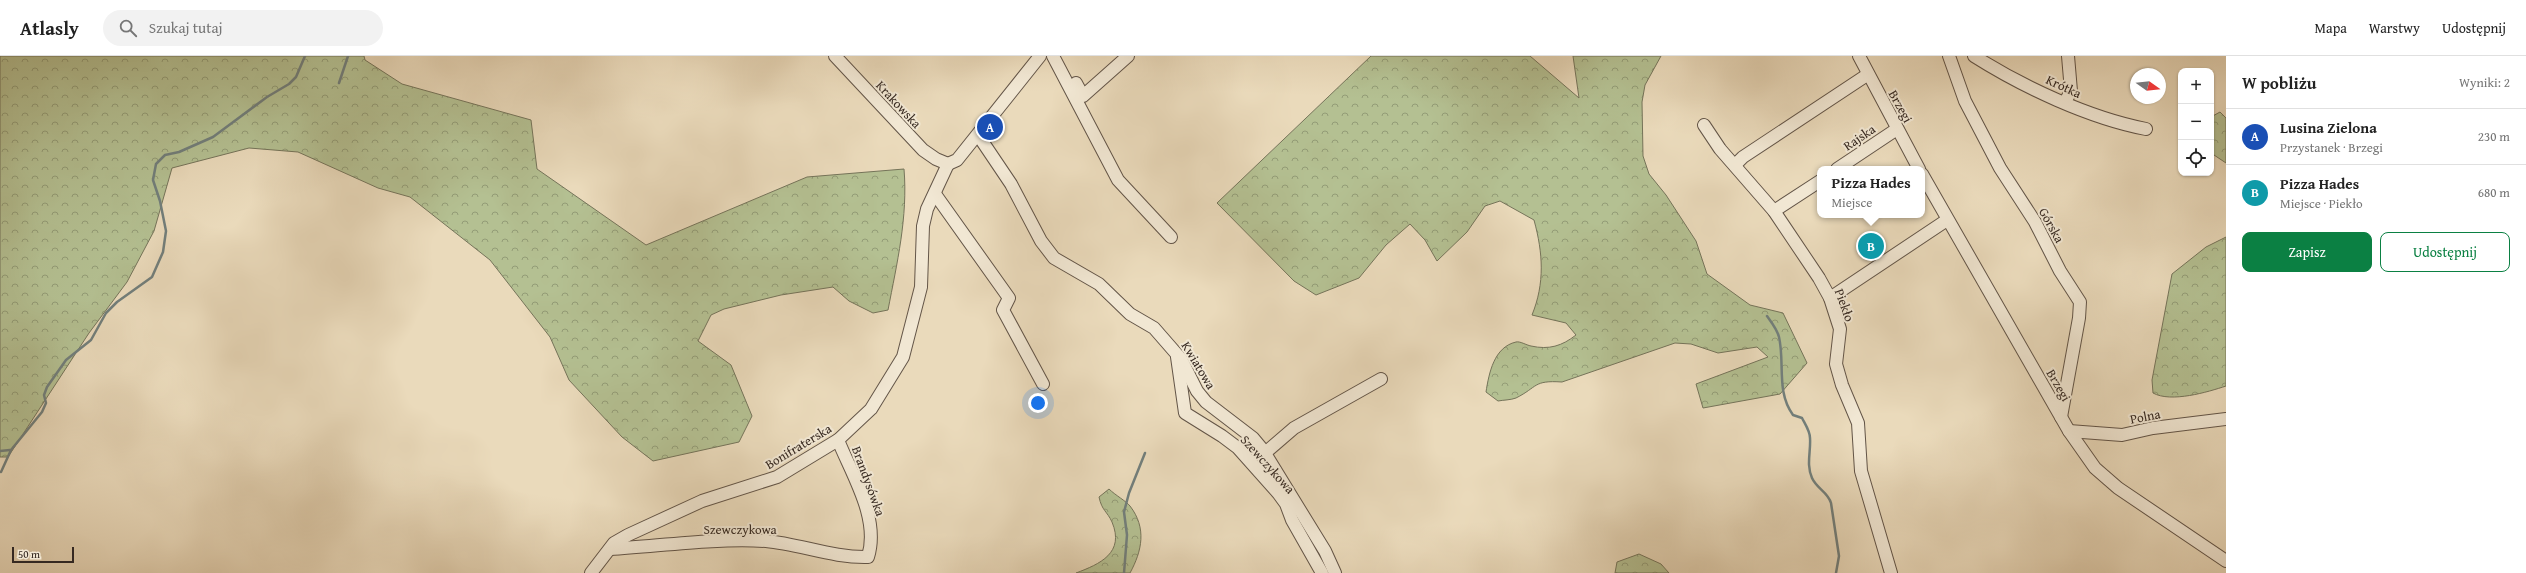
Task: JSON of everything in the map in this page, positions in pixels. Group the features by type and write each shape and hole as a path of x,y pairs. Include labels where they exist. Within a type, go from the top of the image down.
{"street":[{"name":"Krakowska","path":"835,56 923,150 936,159 948,164"},
{"path":"948,164 957,160 1040,56"},
{"path":"1053,56 1118,180 1171,237"},
{"path":"1060,56 1083,96 1128,56"},
{"name":"Brzegi","path":"1859,56 1867,75 1917,166"},
{"name":"Górska","path":"1949,56 1965,101 2000,168 2036,222 2060,271 2080,302 2079,318 2061,417"},
{"name":"Krótka","path":"1974,56 2007,76 2065,102 2115,123 2146,130"},
{"path":"2065,102 2071,91 2068,56"},
{"path":"1736,165 1743,157 1867,75"},
{"name":"Piekło","path":"1704,125 1720,149 1736,165 1774,211 1819,278 1830,298 1840,330 1836,364 1842,385 1858,423 1861,472 1891,573"},
{"name":"Rajska","path":"1842,166 1897,129"},
{"name":"Kwiatowa","path":"978,135 1011,184 1040,241 1054,258 1099,284 1130,314 1154,328 1178,354 1206,402 1253,438 1265,453 1325,551 1335,573"},
{"name":"Bonifraterska","path":"591,573 610,549 628,535 702,501 777,477 838,440 871,409 903,357 920,287 923,226 948,164"},
{"name":"Brzegi","path":"1925,180 2069,431 2095,468 2118,488 2226,561"},
{"path":"1774,211 1817,182"},
{"path":"935,194 1009,298 1003,310 1043,384"},
{"path":"1830,298 1947,220"},
{"name":"Szewczykowa","path":"1178,354 1177,367 1183,390 1185,413 1238,448 1278,493 1286,504 1292,520 1322,573"},
{"path":"1265,453 1294,428 1381,379"},
{"name":"Polna","path":"2069,431 2122,435 2153,428 2226,419"},
{"name":"Brandysówka","path":"838,440 868,513 872,539 868,556"},
{"name":"Szewczykowa","path":"610,549 764,541 793,544 834,554 868,556"}],"green space":[{"path":"0,56 364,56 365,60 402,84 531,120 537,169 646,245 807,177 904,169 905,187 901,240 888,310 873,313 849,301 833,287 781,295 724,309 711,315 698,341 731,365 752,416 739,442 653,461 622,437 569,380 550,337 490,260 410,197 378,188 298,152 249,148 172,168 154,231 127,282 89,333 8,457 0,457"},
{"path":"1371,56 1530,56 1579,98 1573,56 1661,56 1645,85 1642,102 1643,156 1649,174 1666,195 1696,241 1707,274 1750,305 1783,313 1807,363 1780,394 1703,408 1696,384 1768,357 1757,347 1718,353 1691,344 1675,343 1562,382 1541,383 1516,398 1498,401 1486,392 1491,369 1502,349 1516,342 1544,348 1555,346 1566,342 1576,335 1566,323 1532,315 1541,280 1541,256 1534,220 1500,201 1485,206 1467,232 1437,261 1425,240 1410,224 1386,245 1359,278 1316,295 1294,281 1217,203"},
{"path":"2220,112 2226,118 2226,163 2214,155 2214,115"},
{"path":"2226,237 2226,386 2190,396 2169,397 2153,393 2152,380 2172,274 2206,247"},
{"path":"1109,489 1130,506 1139,523 1141,540 1134,565 1130,573 1076,573 1094,566 1108,556 1113,549 1115,533 1112,522 1103,508 1099,497"},
{"path":"1639,554 1661,564 1669,573 1615,573 1617,562"}],"waterway":[{"path":"1,472 11,450 42,412 46,403 44,395 47,387 66,360 91,340 106,313 117,302 152,277 163,252 166,231 160,201 153,180 156,164 165,155 179,152 213,137 267,97 289,84 296,77 305,56"},
{"path":"339,83 348,56"},
{"path":"1767,316 1776,329 1779,337 1784,397 1793,415 1802,418 1810,435 1810,473 1814,482 1830,499 1839,556 1836,573"},
{"path":"0,451 10,450"},
{"path":"1124,573 1127,535 1124,512 1129,493 1145,453"}],"place":[{"name":"Lusina Zielona","path":"990,127"},
{"name":"Pizza Hades","path":"1871,246"}]}
